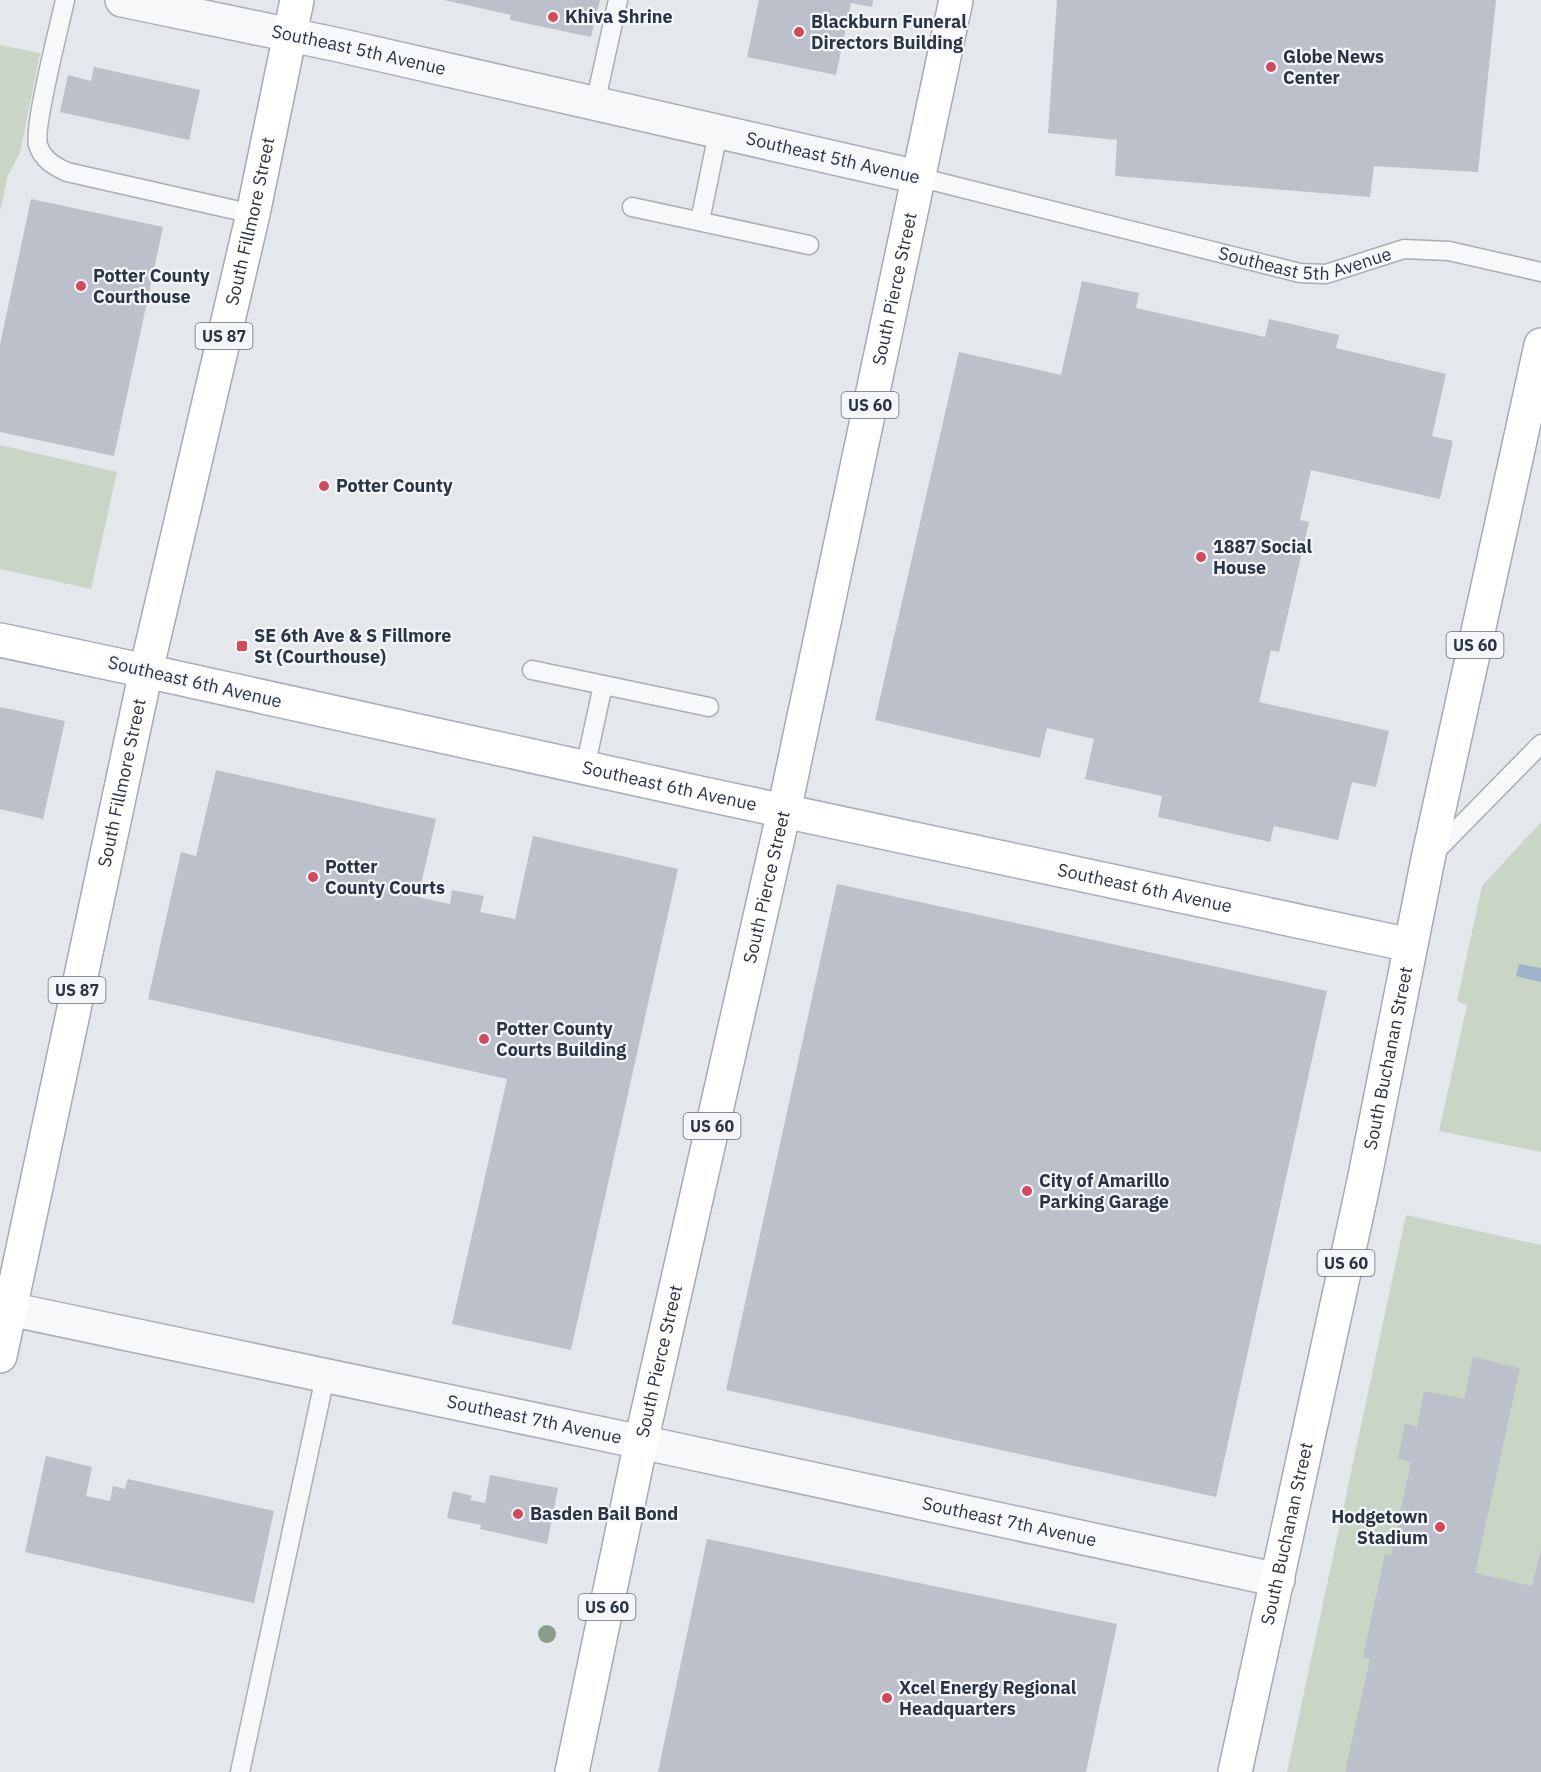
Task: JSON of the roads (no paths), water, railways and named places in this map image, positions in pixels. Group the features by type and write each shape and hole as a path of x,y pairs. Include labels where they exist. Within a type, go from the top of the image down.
{"main road":[{"name":"South Fillmore Street","path":"0,1356 5,1308 146,671 253,214 297,0"},
{"name":"South Pierce Street","path":"572,1772 641,1442 784,811 956,0"},
{"name":"South Buchanan Street","path":"1235,1772 1364,1181 1428,859 1541,345"},
{"name":"Southeast 6th Avenue","path":"0,640 1410,945"}],"street":[{"name":"Southeast 5th Avenue","path":"122,0 290,35 918,177"},
{"name":"Southeast 7th Avenue","path":"5,1308 641,1442 1278,1580"}],"lane":[{"path":"65,0 40,120 38,144 50,164 67,172 253,214"},
{"path":"595,104 618,0"},
{"path":"700,221 718,133"},
{"name":"Southeast 5th Avenue","path":"918,177 1300,273 1326,274 1404,249 1449,251 1541,272"},
{"path":"632,207 809,244"},
{"path":"532,670 709,708"},
{"path":"585,768 603,685"},
{"path":"1428,859 1541,744"},
{"path":"240,1772 325,1377"}],"water":[{"path":"1519,964 1541,968 1541,982 1516,976"}],"place":[{"name":"Khiva Shrine","path":"553,17"},
{"name":"Blackburn Funeral Directors Building","path":"799,32"},
{"name":"Globe News Center","path":"1271,67"},
{"name":"Potter County Courthouse","path":"81,286"},
{"name":"Potter County","path":"324,486"},
{"name":"1887 Social House","path":"1201,557"},
{"name":"SE 6th Ave & S Fillmore St (Courthouse)","path":"242,646"},
{"name":"Potter County Courts","path":"313,877"},
{"name":"Potter County Courts Building","path":"484,1039"},
{"name":"City of Amarillo Parking Garage","path":"1027,1191"},
{"name":"Basden Bail Bond","path":"518,1514"},
{"name":"Hodgetown Stadium","path":"1440,1527"},
{"name":"Xcel Energy Regional Headquarters","path":"887,1698"}]}
